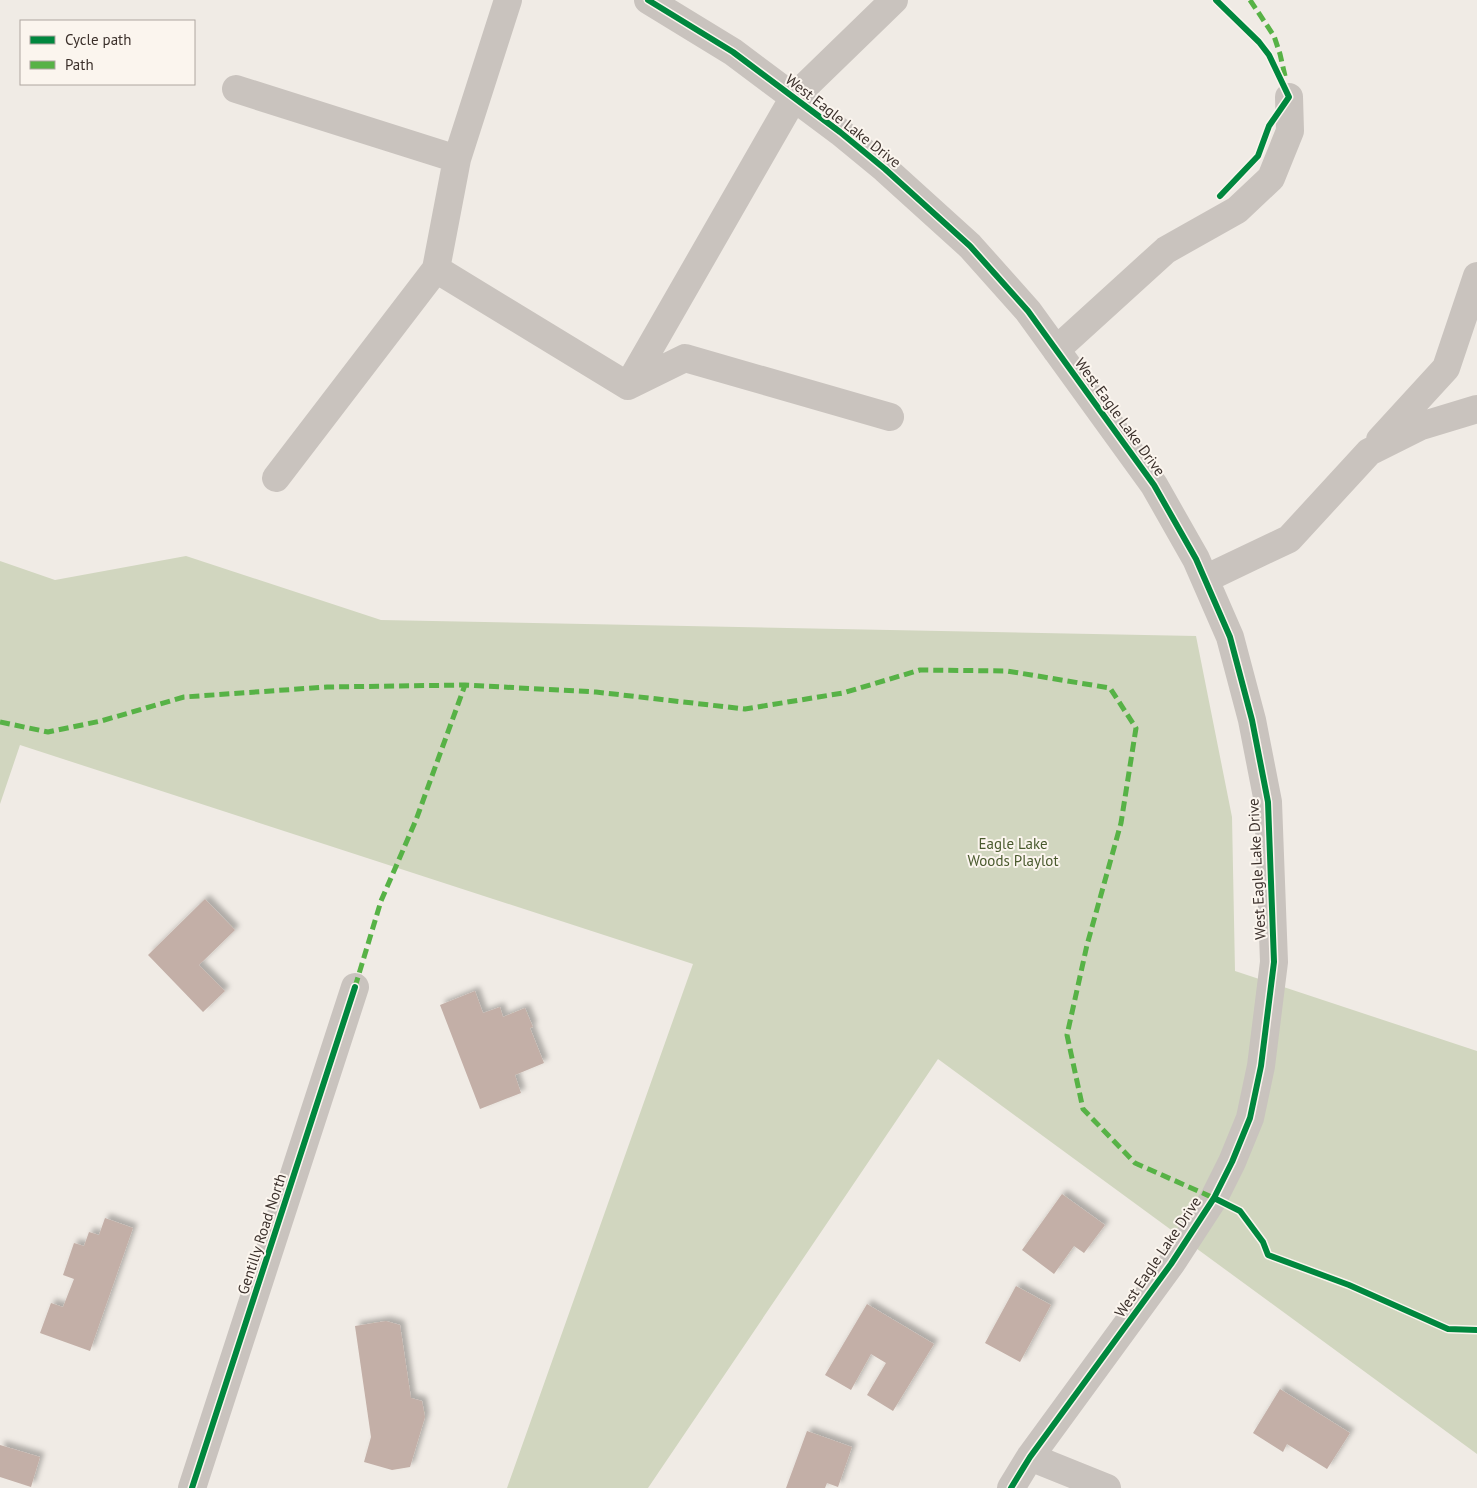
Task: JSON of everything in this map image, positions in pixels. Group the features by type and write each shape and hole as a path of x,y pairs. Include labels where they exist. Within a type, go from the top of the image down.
{"street":[{"path":"276,478 436,269 457,159 508,0"},
{"name":"West Eagle Lake Drive","path":"648,0 733,52 794,97 885,169 970,246 1028,311 1154,485 1205,579 1230,637 1252,720 1268,802 1274,962 1261,1066 1250,1118 1232,1162 1214,1198 1171,1264 1030,1457 1011,1488"},
{"path":"628,386 794,97 894,0"},
{"path":"236,89 457,159"},
{"path":"1056,350 1166,250 1236,210 1271,178 1290,132 1289,97"},
{"path":"436,269 628,386"},
{"path":"1205,579 1290,539 1446,368 1477,276"},
{"path":"628,386 685,358 890,417"},
{"path":"1369,452 1421,426 1477,409"},
{"name":"Gentilly Road North","path":"192,1488 355,987"},
{"path":"1030,1457 1107,1488"}],"green space":[{"name":"Eagle Lake Woods Playlot","path":"186,556 381,620 1196,636 1232,817 1235,971 1477,1051 1477,1454 938,1059 648,1488 507,1488 693,964 20,745 0,804 0,561 55,580"}],"building":[{"path":"205,899 235,930 199,965 225,991 203,1012 148,955"},
{"path":"475,991 483,1013 500,1007 503,1017 525,1008 533,1027 530,1028 544,1063 515,1075 521,1093 480,1109 440,1005"},
{"path":"1062,1194 1105,1225 1084,1253 1074,1246 1054,1274 1022,1250"},
{"path":"105,1218 133,1228 90,1351 40,1333 51,1303 63,1307 74,1279 63,1275 74,1243 84,1246 89,1232 99,1235"},
{"path":"1016,1286 1051,1305 1020,1362 985,1343"},
{"path":"867,1304 934,1344 893,1411 867,1395 886,1363 871,1354 851,1390 825,1375"},
{"path":"386,1321 400,1325 411,1398 422,1401 425,1417 410,1467 392,1470 364,1462 371,1437 355,1326"},
{"path":"1280,1389 1350,1433 1327,1469 1287,1444 1283,1452 1253,1433"},
{"path":"807,1431 852,1447 838,1487 827,1483 825,1488 786,1488"},
{"path":"0,1445 40,1457 31,1487 0,1477"}],"marked path":[{"path":"1250,0 1274,36 1285,76"},
{"path":"0,722 48,732 101,721 184,697 327,687 465,685 596,692 745,709 843,693 920,670 1007,671 1110,688 1136,728 1121,823 1087,945 1067,1035 1083,1109 1135,1163 1216,1199"},
{"path":"355,987 381,901 416,820 465,685"}],"cycle path":[{"path":"648,0 733,52 840,132 885,169 970,246 1028,311 1154,485 1196,559 1230,637 1252,720 1268,802 1274,962 1261,1066 1250,1118 1232,1162 1214,1198 1171,1264 1030,1457 1011,1488"},
{"path":"1216,0 1259,42 1269,55 1289,97 1269,126 1258,156 1220,196"},
{"path":"192,1488 355,987"},
{"path":"1214,1198 1240,1211 1263,1242 1268,1255 1349,1285 1448,1329 1477,1330"}]}
